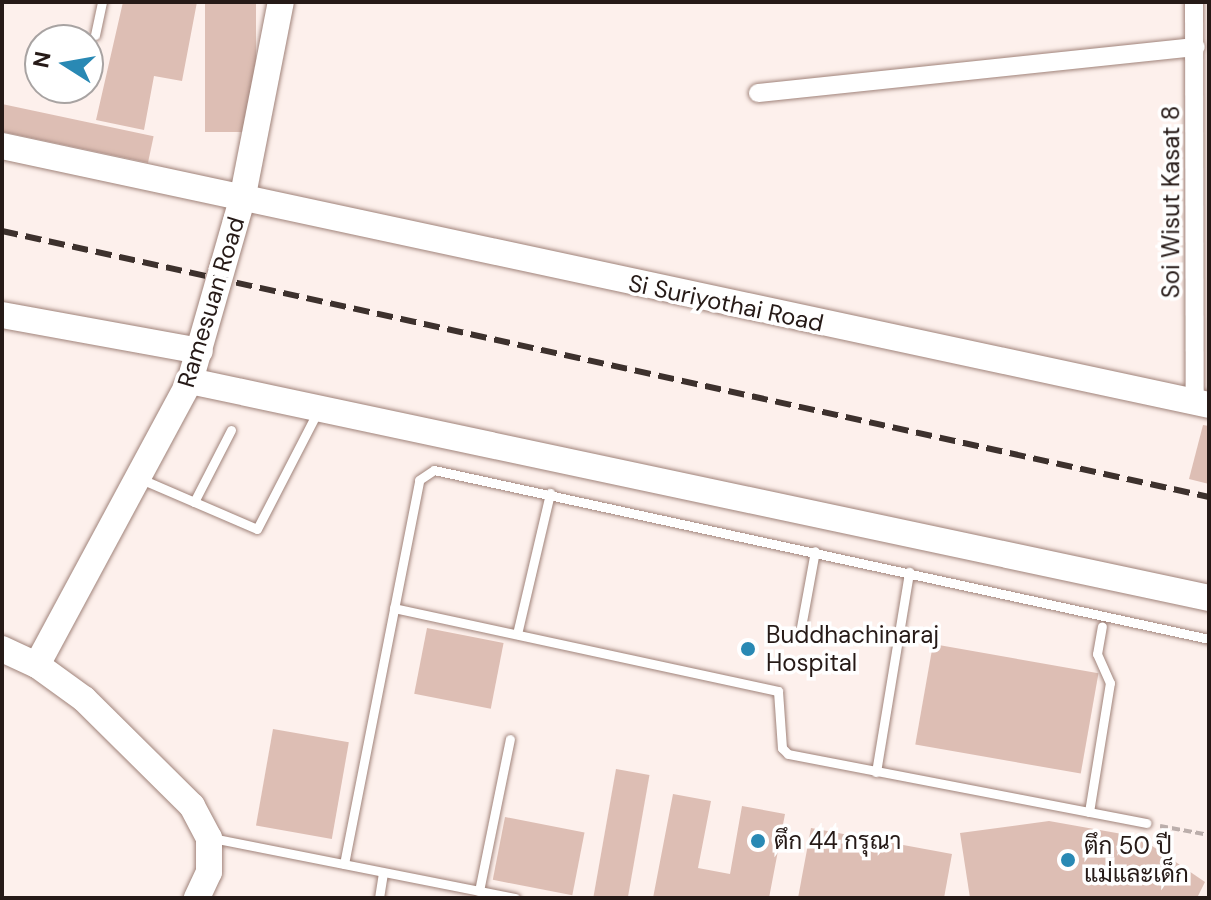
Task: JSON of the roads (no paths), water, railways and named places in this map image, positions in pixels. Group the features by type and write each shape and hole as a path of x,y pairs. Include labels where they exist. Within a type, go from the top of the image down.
{"street":[{"name":"Ramesuan Road","path":"37,665 190,381 242,200 281,2"},
{"name":"Soi Wisut Kasat 8","path":"1199,3 1196,47 1202,137 1202,403"},
{"path":"758,93 1196,47"},
{"name":"Si Suriyothai Road","path":"2,146 242,200 1202,403"},
{"path":"2,315 200,351"},
{"path":"190,381 1209,598"},
{"path":"2,649 37,665 84,699 192,806 209,838 209,872 197,898"}],"lane":[{"path":"97,24 102,2"},
{"path":"138,477 257,529 320,409"},
{"path":"194,502 231,430"},
{"path":"344,864 419,480 426,472 456,472 1209,639"},
{"path":"517,634 550,493"},
{"path":"801,627 815,551"},
{"path":"876,772 909,572"},
{"path":"394,608 778,691 784,752 1146,823"},
{"path":"1089,812 1110,683 1097,654 1102,626"},
{"path":"479,891 510,739"},
{"path":"209,838 512,898"},
{"path":"379,898 383,872"}],"railway":[{"path":"2,231 1209,497"}],"place":[{"name":"Buddhachinaraj Hospital","path":"748,649"},
{"name":"ตึก 44 กรุณา","path":"758,841"},
{"name":"ตึก 50 ปี แม่และเด็ก","path":"1068,860"}]}
